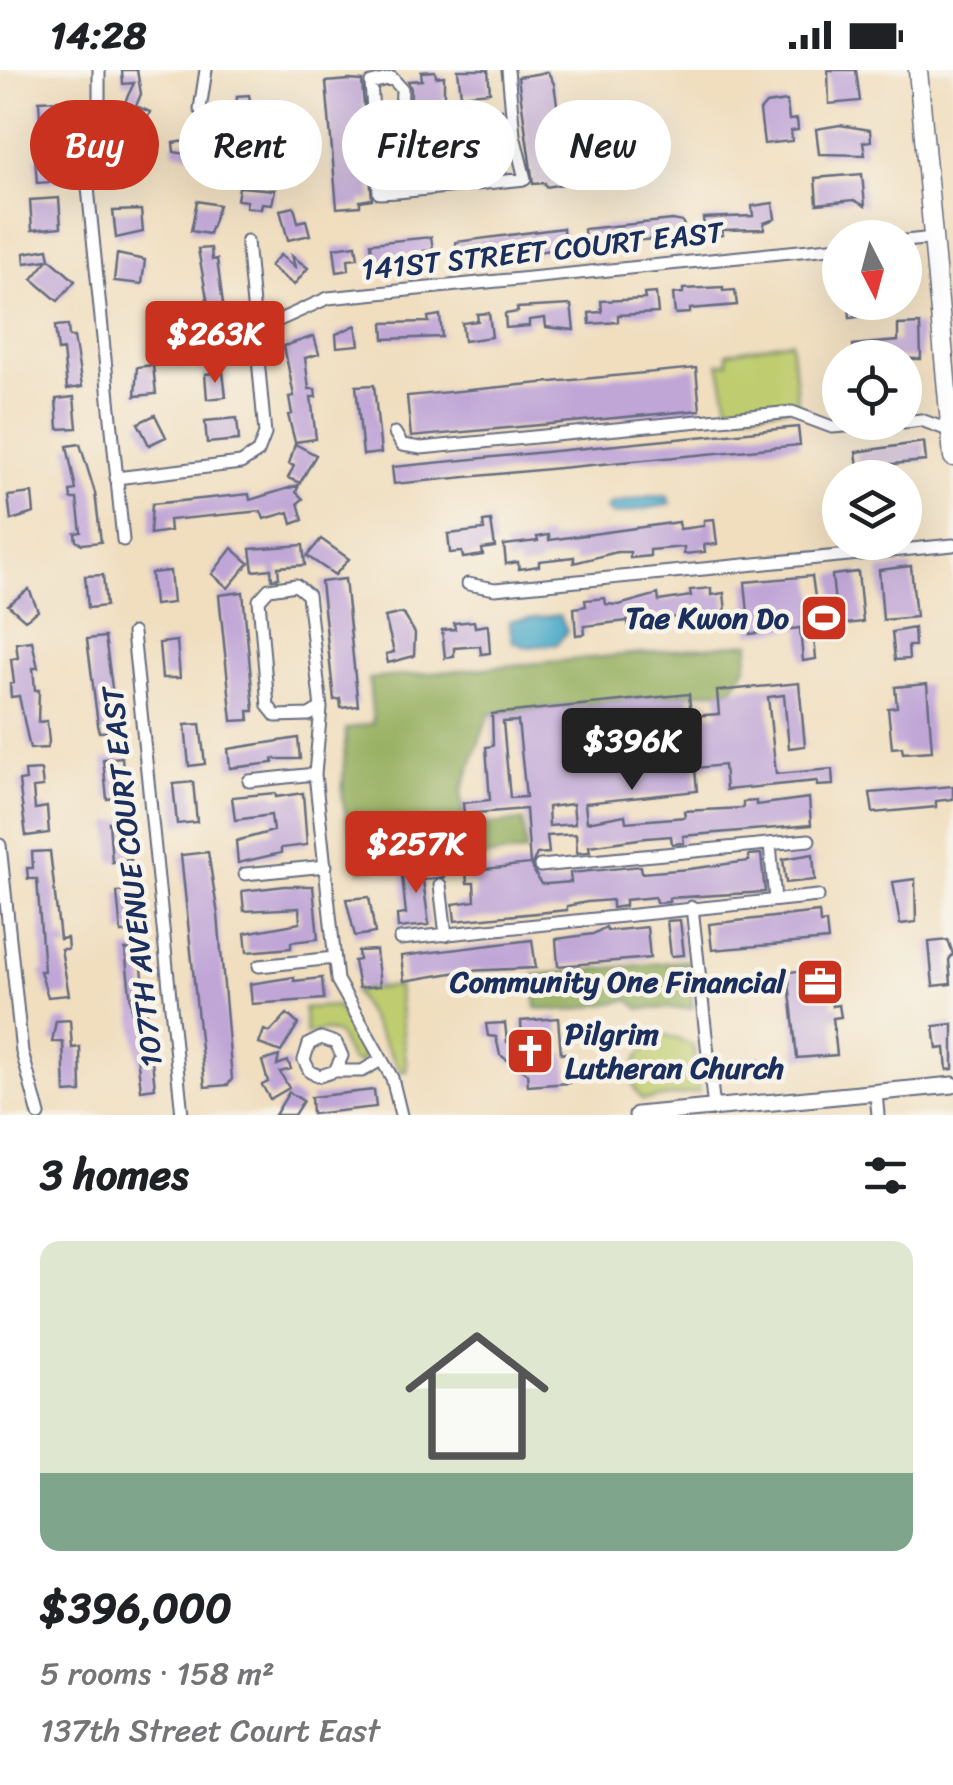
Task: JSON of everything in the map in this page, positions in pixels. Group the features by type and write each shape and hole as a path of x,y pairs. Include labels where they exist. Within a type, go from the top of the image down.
{"main road":[{"path":"918,70 953,457"}],"street":[{"path":"99,70 99,106 84,147 123,540"},
{"path":"201,100 206,70"},
{"path":"398,192 402,88 397,81 384,78 370,87 378,193 398,192 525,180 514,134 508,70"},
{"path":"922,239 934,238"},
{"path":"116,478 241,464 257,453 264,434 247,241"},
{"name":"141ST STREET COURT EAST","path":"255,330 328,298 822,249"},
{"path":"922,420 950,400"},
{"path":"395,433 402,445 421,448 792,412 822,424"},
{"path":"922,420 951,432"},
{"path":"468,584 494,589 953,545"},
{"path":"321,708 289,718 276,716 268,706 259,600 269,588 296,585 308,594 321,708 315,774 340,992 397,1090 401,1115"},
{"name":"107TH AVENUE COURT EAST","path":"132,633 182,1115"},
{"path":"249,781 315,774"},
{"path":"540,866 810,840"},
{"path":"770,844 776,900"},
{"path":"0,845 22,1052 39,1115"},
{"path":"245,874 326,866"},
{"path":"440,885 446,935"},
{"path":"400,939 818,896"},
{"path":"692,907 714,1109"},
{"path":"258,966 334,958"},
{"path":"336,1071 362,1071 381,1060"},
{"path":"637,1115 953,1086"},
{"path":"876,1093 878,1115"}],"green space":[{"path":"791,341 798,407 736,413 729,409 719,363 728,363 727,353"},
{"path":"750,643 746,667 732,689 489,714 461,793 464,827 523,821 526,852 360,870 342,799 346,729 373,723 369,679"},
{"path":"688,962 693,1008 640,1009 629,1000 567,1011 536,1008 534,975"},
{"path":"398,986 407,1071 401,1071 354,991"},
{"path":"337,1006 365,1053 360,1063 351,1061 338,1034 325,1030 306,1034 304,1008"},
{"path":"666,1035 693,1045 699,1092 643,1100 633,1081 636,1062 648,1046"}],"water":[{"path":"667,496 671,504 613,515 606,509 610,504"},
{"path":"559,615 567,631 557,644 527,647 513,642 509,621"}],"building":[{"path":"122,70 137,70 138,100 126,100 134,83 123,84"},
{"path":"458,70 488,70 490,92 461,95"},
{"path":"828,70 856,70 860,101 829,104"},
{"path":"435,71 436,77 444,76 444,100 411,100 408,81 422,80 421,72"},
{"path":"548,72 554,84 556,100 535,100 535,184 533,184 518,77"},
{"path":"362,81 364,100 342,100 342,190 371,190 372,199 360,201 360,206 337,208 326,82"},
{"path":"787,101 789,120 797,119 798,130 791,131 792,141 764,144 760,111 766,104"},
{"path":"840,125 870,130 871,141 863,142 865,155 819,154 816,129"},
{"path":"862,174 865,206 854,200 817,204 815,178"},
{"path":"239,190 275,190 272,204 262,203 261,209 246,207 247,201 237,200"},
{"path":"59,198 61,227 32,230 30,200"},
{"path":"197,201 219,205 209,234 191,231"},
{"path":"773,203 775,219 764,223 764,229 722,230 723,235 705,237 703,218 753,216 752,206"},
{"path":"294,207 298,222 306,220 310,235 288,240 280,210"},
{"path":"141,210 143,232 116,238 113,211"},
{"path":"683,222 685,237 585,244 584,229"},
{"path":"563,228 565,248 487,259 457,257 456,242"},
{"path":"431,237 433,250 424,251 424,257 373,266 371,243"},
{"path":"356,245 358,258 348,259 349,270 337,272 334,248"},
{"path":"211,248 212,260 217,259 228,342 221,343 222,354 207,356 201,305 208,304 198,249"},
{"path":"48,249 50,259 75,281 58,301 32,279 48,260 25,263 24,253"},
{"path":"117,254 145,260 142,284 114,281"},
{"path":"280,255 295,267 292,256 308,268 294,285 270,266"},
{"path":"723,287 723,291 735,290 737,305 675,314 673,294 683,293 683,289"},
{"path":"656,293 658,313 618,315 618,322 590,324 589,313 602,312 601,301 645,299 644,294"},
{"path":"571,305 574,330 546,327 545,318 529,320 529,326 506,328 505,314 518,312 517,308"},
{"path":"489,313 492,337 464,341 462,323 478,321 477,314"},
{"path":"440,315 442,337 384,339 383,323 429,322 428,317"},
{"path":"920,324 920,340 898,340 898,325"},
{"path":"68,325 69,337 74,337 82,387 67,389 63,350 58,351 55,326"},
{"path":"356,325 359,345 337,347 336,334"},
{"path":"314,336 319,354 305,358 309,389 315,389 316,397 311,397 316,439 295,442 288,415 292,414 289,397 294,396 284,346"},
{"path":"153,365 156,394 135,396 137,367"},
{"path":"696,368 700,410 411,437 407,396"},
{"path":"223,372 226,397 207,399 205,374"},
{"path":"374,385 381,453 363,455 356,386"},
{"path":"74,397 77,428 58,429 56,399"},
{"path":"155,415 166,437 149,445 138,423"},
{"path":"237,418 239,440 207,443 205,421"},
{"path":"798,427 800,445 394,484 392,467"},
{"path":"924,442 926,461 857,460 856,452"},
{"path":"80,444 95,493 101,542 76,541 75,533 81,532 77,499 71,499 70,491 76,490 67,446"},
{"path":"295,444 316,455 300,483 288,478 294,466 289,464"},
{"path":"299,485 296,492 303,499 298,503 303,520 292,524 289,512 264,519 261,511 169,520 170,531 150,534 152,504 249,494 250,500"},
{"path":"32,493 34,513 11,520 8,496"},
{"path":"714,519 717,544 704,545 705,552 684,554 684,547 650,550 650,556 630,558 630,552 617,552 574,563 574,557 539,561 539,566 519,569 518,562 506,564 504,545 538,541 537,537 549,535 549,540 679,522 680,529 704,526 704,520"},
{"path":"491,521 495,547 482,549 483,555 463,558 462,552 450,553 448,534 484,530 483,522"},
{"path":"321,539 349,559 335,575 307,556"},
{"path":"303,545 305,565 278,567 279,578 272,579 271,569 253,571 250,549"},
{"path":"232,548 249,563 228,588 212,574"},
{"path":"911,566 916,617 883,620 879,570"},
{"path":"170,571 173,603 154,605 151,573"},
{"path":"858,572 863,622 837,625 832,575"},
{"path":"103,575 106,606 88,608 85,576"},
{"path":"812,576 819,626 813,627 816,659 803,661 800,628 750,634 745,582"},
{"path":"345,579 358,706 341,708 340,699 334,700 321,582"},
{"path":"711,588 711,595 724,593 726,612 692,616 693,623 681,624 680,617 637,622 638,630 629,631 628,621 584,626 585,634 576,635 574,608 586,606 585,600 605,598 606,604 619,605 658,594 659,601 691,596 690,590"},
{"path":"29,589 38,611 25,620 8,605"},
{"path":"243,592 254,711 248,711 249,720 232,721 219,595"},
{"path":"403,613 415,633 414,656 388,663 386,654 394,652 385,617"},
{"path":"474,621 475,627 488,625 490,653 481,654 480,646 454,648 454,657 445,658 442,630 455,629 454,623"},
{"path":"914,628 915,646 908,646 909,659 895,660 892,632"},
{"path":"105,637 118,731 99,732 87,639"},
{"path":"32,641 38,668 33,668 35,690 39,690 38,722 47,721 47,748 30,749 19,696 11,697 11,659 18,658 16,643"},
{"path":"177,641 180,678 162,678 159,643"},
{"path":"799,683 805,746 789,748 784,695 768,697 776,774 832,769 833,785 817,786 817,781 726,790 724,765 695,768 697,791 585,803 587,822 625,815 626,822 685,817 684,811 743,808 743,802 756,801 756,805 809,798 811,825 683,836 684,843 672,844 671,836 646,838 589,846 590,852 577,853 576,834 547,836 549,853 537,854 531,866 541,884 547,884 571,882 570,873 641,866 642,873 689,869 749,861 749,855 761,854 765,892 669,898 669,902 656,903 655,897 625,900 625,906 612,908 612,900 587,902 567,906 567,910 455,921 453,904 475,901 474,883 467,883 466,871 530,864 526,809 464,814 463,803 490,800 486,747 493,746 492,714 689,694 691,716 719,714 717,691","holes":["518,721 526,797 510,798 503,722","573,804 575,824 549,826 548,807"]},
{"path":"927,684 932,751 903,753 902,747 892,748 888,708 897,707 895,687"},
{"path":"200,724 205,764 189,766 185,725"},
{"path":"298,738 300,759 273,759 273,763 230,768 228,749"},
{"path":"122,757 125,797 107,799 103,759"},
{"path":"41,770 43,787 33,788 35,809 47,807 49,833 26,836 19,781 26,780 25,771"},
{"path":"193,782 197,822 177,824 173,784"},
{"path":"953,786 953,799 936,801 936,807 873,813 870,793"},
{"path":"275,793 276,797 303,793 307,845 281,848 281,853 238,863 236,841 273,831 271,815 235,820 232,797"},
{"path":"127,820 131,860 112,862 109,822"},
{"path":"50,851 60,939 67,938 68,949 61,949 69,995 48,997 40,971 44,971 37,879 28,879 27,868 33,868 32,852"},
{"path":"208,852 218,915 232,1079 228,1085 205,1087 181,855"},
{"path":"813,854 815,880 786,883 783,859"},
{"path":"413,866 414,870 443,868 444,877 423,880 429,925 398,928 397,915 406,914 401,867"},
{"path":"915,879 916,922 900,924 893,882"},
{"path":"313,886 318,939 291,942 291,948 247,952 245,933 300,923 299,908 244,911 242,891"},
{"path":"136,891 139,931 121,933 117,892"},
{"path":"369,897 375,933 355,936 346,899"},
{"path":"819,912 820,923 826,922 828,940 712,950 709,924"},
{"path":"680,920 684,955 671,956 667,921"},
{"path":"606,927 607,931 647,927 650,958 558,966 556,939 593,934"},
{"path":"532,940 536,968 464,971 404,981 401,956"},
{"path":"948,940 953,954 949,960 951,984 933,986 929,942"},
{"path":"140,949 155,1088 141,1090 125,950"},
{"path":"376,950 380,986 359,988 354,961 359,960 358,951"},
{"path":"827,968 832,1006 839,1005 841,1017 833,1018 837,1055 797,1058 788,972"},
{"path":"294,977 294,981 322,978 324,999 252,1004 250,984"},
{"path":"287,1014 298,1024 281,1052 259,1044 264,1030 270,1032"},
{"name":"Pilgrim Lutheran Church","path":"558,1018 561,1054 565,1053 569,1083 528,1086 527,1073 500,1055 496,1037 488,1036 486,1024 505,1023 507,1042 522,1040 521,1021"},
{"path":"70,1020 72,1048 80,1047 81,1092 65,1093 63,1042 52,1042 56,1021"},
{"path":"953,1024 953,1069 947,1070 945,1048 937,1049 934,1026"},
{"path":"279,1056 277,1065 288,1061 291,1069 280,1072 289,1088 270,1099 262,1085 268,1082 262,1061"},
{"path":"759,1060 760,1074 732,1076 730,1062"},
{"path":"374,1090 376,1107 312,1114 311,1097"},
{"path":"289,1092 303,1101 294,1115 275,1115"}],"place":[{"name":"Tae Kwon Do","path":"824,618"},
{"name":"Community One Financial","path":"820,982"},
{"name":"Pilgrim Lutheran Church","path":"530,1051"}]}
